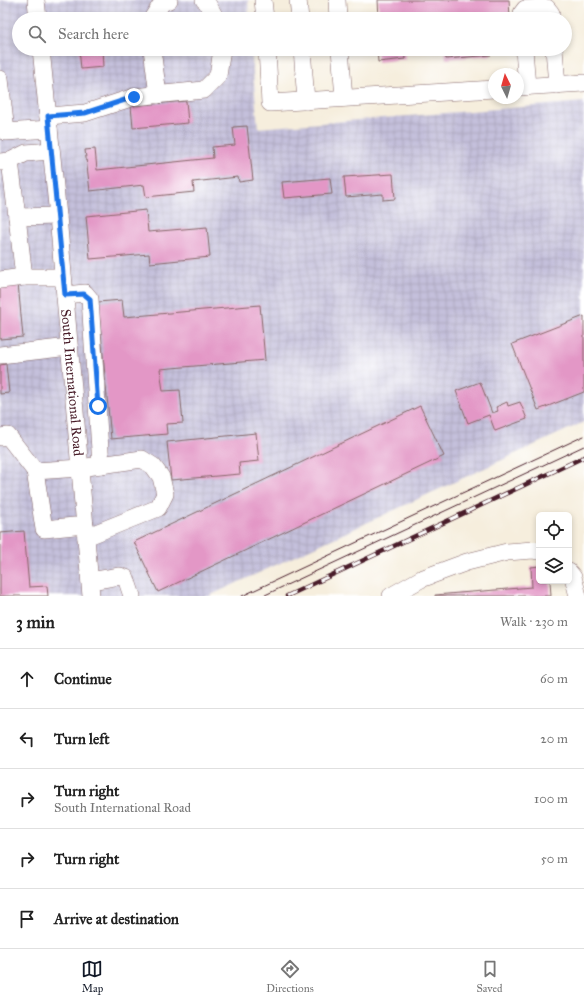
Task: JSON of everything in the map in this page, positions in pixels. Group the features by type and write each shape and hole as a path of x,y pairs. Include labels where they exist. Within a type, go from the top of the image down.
{"street":[{"path":"36,0 37,12"},
{"path":"156,12 162,3 169,0"},
{"path":"204,0 212,12"},
{"path":"263,0 264,12"},
{"path":"298,0 299,12"},
{"path":"336,0 337,12"},
{"path":"523,12 525,9 547,8 550,12"},
{"name":"South International Road","path":"42,56 58,216 91,588"},
{"path":"153,56 158,95"},
{"path":"0,79 3,132 49,123 134,97 204,90 218,76 221,56"},
{"path":"267,56 270,103 488,89"},
{"path":"303,56 306,100"},
{"path":"341,56 344,98"},
{"path":"523,68 524,56"},
{"path":"555,56 557,85"},
{"path":"524,87 584,83"},
{"path":"24,278 17,217 5,161 26,153 51,151"},
{"path":"17,217 58,216"},
{"path":"0,280 63,277"},
{"path":"65,295 84,294 90,299 101,465"},
{"path":"0,355 69,347"},
{"path":"0,437 8,436 35,471 44,529 86,531 158,508 165,494 161,477 153,466 142,459 80,468 35,471"},
{"path":"391,596 420,579 467,562 507,552 536,550"},
{"path":"91,588 120,576 126,578 132,596"},
{"path":"572,576 578,596"}],"shaded area":[{"path":"0,0 248,0 249,12 12,12 12,56 252,56 258,128 584,102 584,422 209,596 0,596"}],"building":[{"path":"378,0 509,0 510,12 379,12"},
{"path":"80,56 102,56 103,67 81,69"},
{"path":"378,56 405,56 405,59 378,62"},
{"path":"446,56 480,56 446,59"},
{"path":"186,101 188,123 133,128 131,106"},
{"path":"247,126 253,180 239,182 238,177 193,182 194,192 146,197 144,185 90,191 85,150 95,149 97,170 213,158 212,147 235,145 233,127"},
{"path":"393,174 395,199 383,200 383,194 346,197 344,177"},
{"path":"330,178 332,194 284,198 282,182"},
{"path":"146,210 148,232 207,227 210,257 150,263 149,254 90,259 86,216"},
{"path":"18,283 23,337 0,339 0,285"},
{"path":"122,300 124,317 260,305 265,360 160,369 163,391 180,390 183,423 166,424 167,434 111,439 98,302"},
{"path":"584,316 584,392 538,410 512,344"},
{"path":"6,364 9,393 0,394 0,365"},
{"path":"480,382 492,413 498,411 496,407 507,402 508,406 520,402 527,419 495,431 489,415 468,423 456,391"},
{"path":"420,406 444,456 158,592 134,542"},
{"path":"256,433 259,461 239,463 240,474 171,480 167,442"},
{"path":"24,531 29,587 47,586 48,596 0,596 0,533"},
{"path":"536,566 536,584 550,584 551,596 435,596 532,587 531,567"}],"tram line":[{"path":"242,596 584,436"},
{"path":"263,596 584,446"}],"railway":[{"path":"287,596 584,457"}],"route":[{"path":"98,406 90,299 84,294 65,295 48,116 85,113 134,97"}]}
